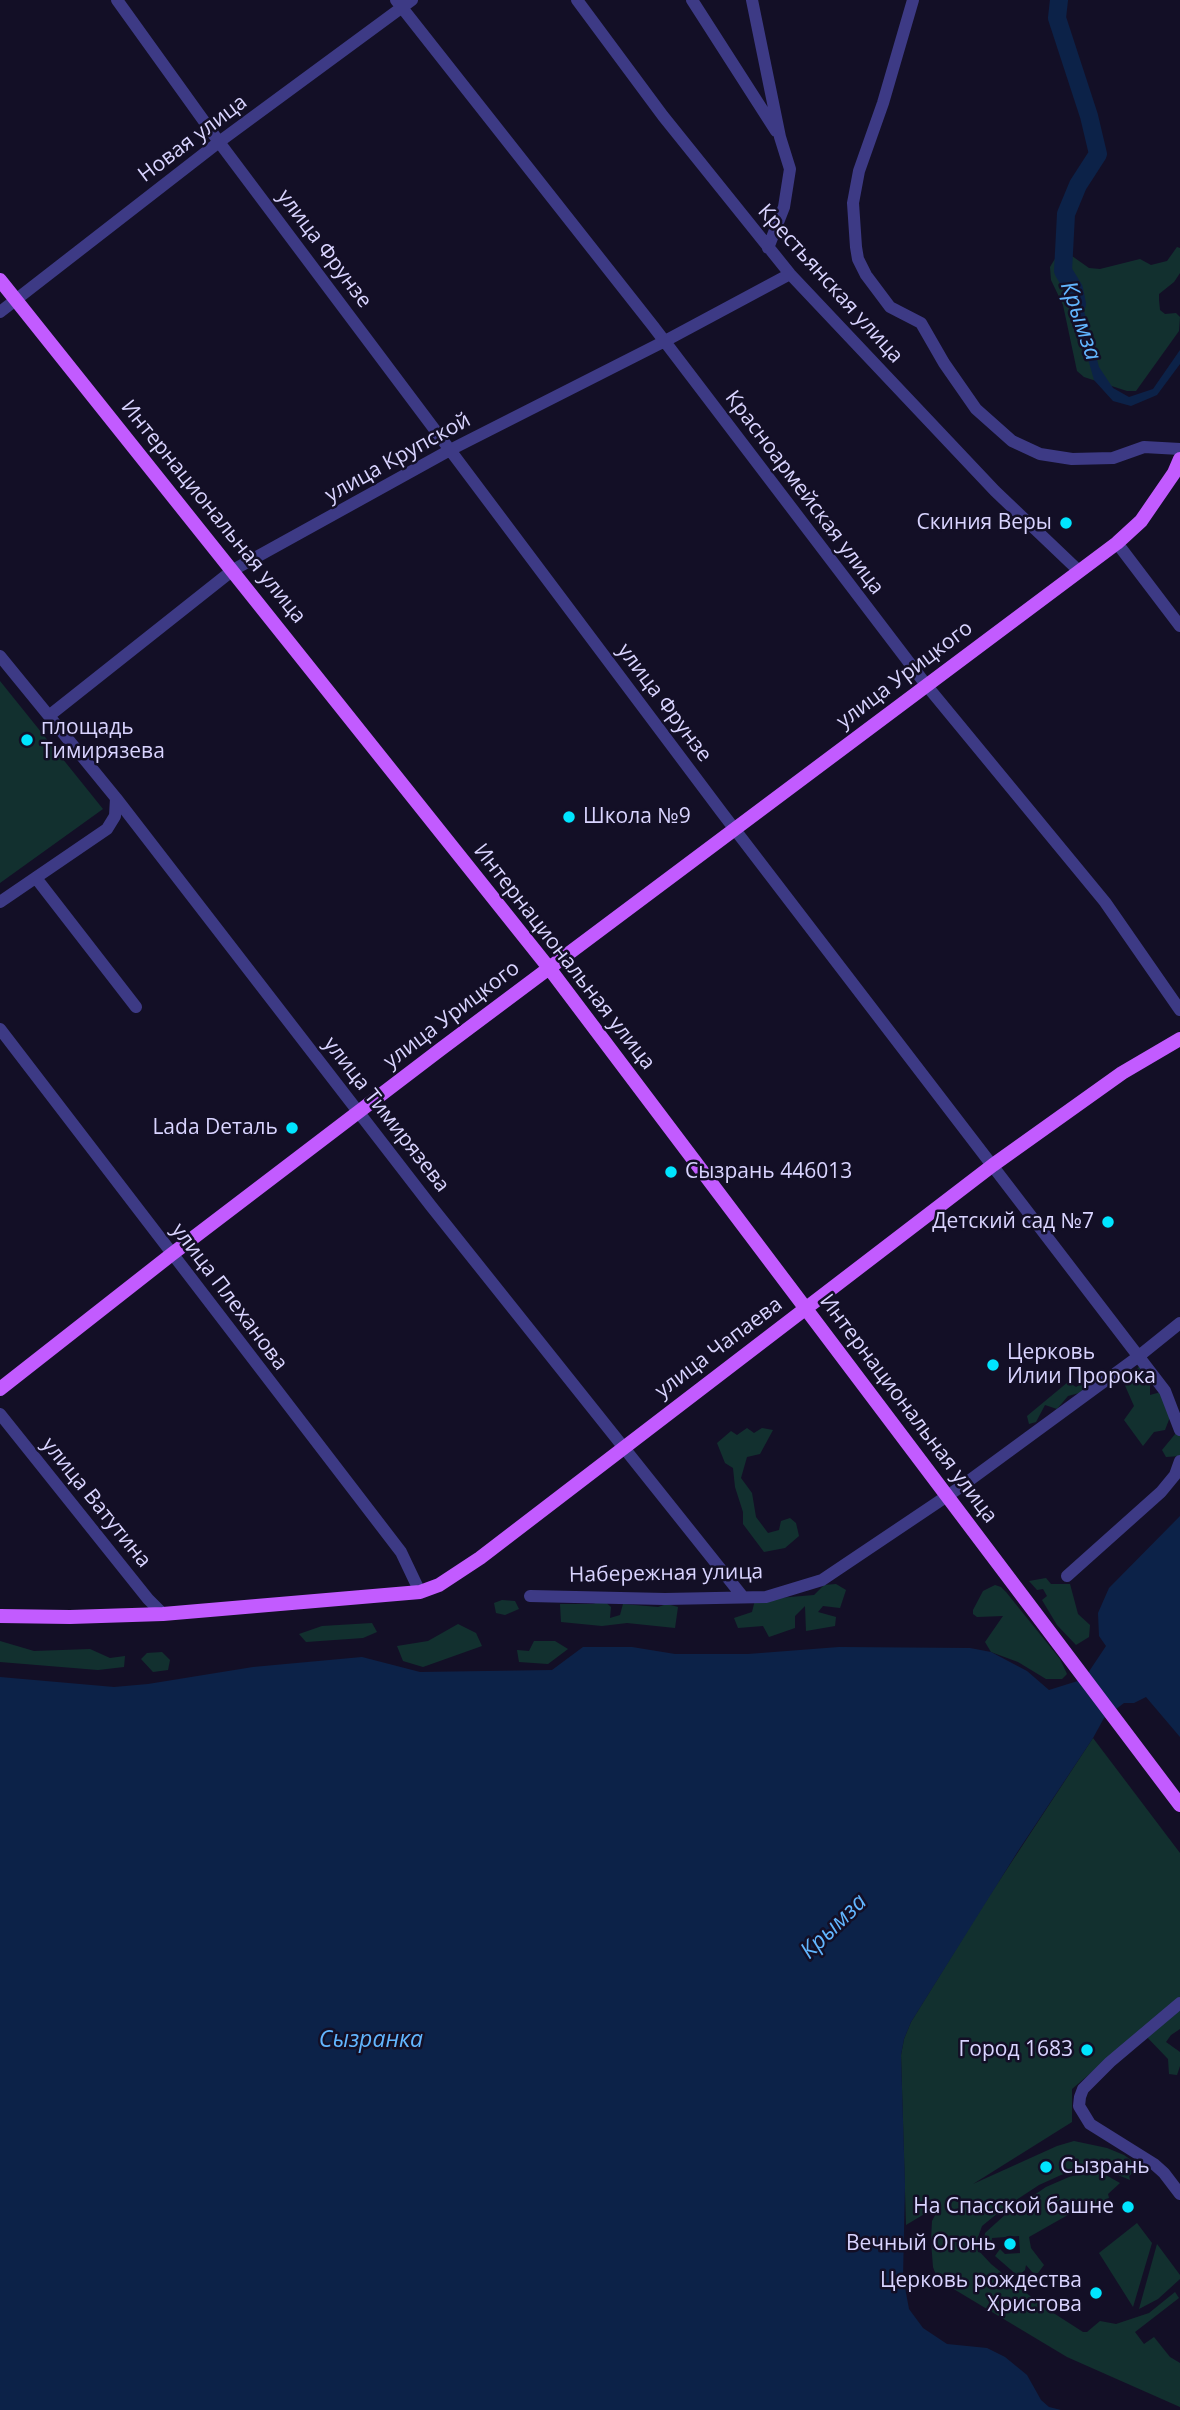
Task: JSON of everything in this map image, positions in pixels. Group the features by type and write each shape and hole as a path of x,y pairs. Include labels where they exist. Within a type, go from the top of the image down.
{"main road":[{"name":"Интернациональная улица","path":"0,281 549,968 1180,1805"},
{"name":"улица Урицкого","path":"0,1389 358,1112 1117,542 1141,521 1174,473 1180,459"},
{"name":"улица Чапаева","path":"420,1592 439,1585 471,1564 993,1165 1122,1073 1180,1039"},
{"path":"0,1616 57,1618 163,1614 420,1592"}],"street":[{"name":"улица Фрунзе","path":"117,0 219,142 734,828 1139,1356 1165,1391 1180,1429"},
{"name":"Крестьянская улица","path":"577,0 663,116 790,274 995,491 1079,571"},
{"path":"692,0 780,137"},
{"path":"752,0 780,137 790,169 784,207 768,248"},
{"path":"913,0 883,103 859,171 853,203 858,259 866,275 890,307 921,323 944,363 976,409 1012,441 1040,454 1072,458 1114,457 1144,447 1180,449"},
{"name":"Новая улица","path":"0,312 403,2"},
{"name":"Красноармейская улица","path":"403,2 927,686 1105,902 1180,1010"},
{"name":"улица Крупской","path":"50,715 233,570 450,450 790,274"},
{"path":"1117,542 1180,626"},
{"name":"улица Тимирязева","path":"0,656 116,798 358,1112 743,1597"},
{"path":"0,902 107,829 115,816 116,798"},
{"path":"36,878 136,1007"},
{"name":"улица Плеханова","path":"0,1029 401,1552 420,1592"},
{"name":"Набережная улица","path":"530,1596 665,1599 766,1597 822,1580 946,1496 1139,1356 1180,1323"},
{"name":"улица Ватутина","path":"0,1414 148,1600 163,1614"},
{"path":"1067,1576 1161,1492 1175,1475 1180,1461"},
{"path":"1177,2185 1154,2165 1090,2124 1079,2106 1083,2089 1110,2062 1180,2003"}],"green space":[{"path":"1177,247 1180,248 1180,273 1174,282 1159,294 1159,300 1160,310 1165,314 1176,313 1180,317 1179,331 1136,391 1127,391 1084,377 1077,371 1063,305 1051,280 1050,267 1056,257 1072,256 1089,268 1100,269 1140,259 1151,265 1167,261"},
{"name":"площадь Тимирязева","path":"0,681 103,809 0,883"},
{"path":"1141,1365 1150,1378 1150,1395 1161,1392 1170,1417 1165,1430 1154,1432 1143,1446 1124,1420 1134,1406 1123,1381"},
{"path":"1088,1380 1091,1385 1068,1396 1057,1409 1045,1405 1036,1422 1029,1424 1027,1416 1068,1382 1076,1387"},
{"path":"747,1428 754,1433 762,1428 773,1430 760,1454 747,1457 741,1478 752,1493 756,1517 768,1533 779,1530 781,1521 790,1518 796,1523 799,1536 785,1548 764,1552 743,1524 743,1512 735,1487 733,1468 725,1463 717,1443 731,1431 737,1435"},
{"path":"1176,1433 1180,1433 1180,1456 1166,1457 1162,1450"},
{"path":"1046,1578 1051,1584 1070,1584 1078,1614 1090,1625 1089,1637 1076,1645 1057,1625 1042,1600 1047,1596 1043,1589 1037,1590 1029,1581"},
{"path":"836,1584 846,1590 840,1608 823,1606 818,1612 836,1617 835,1626 806,1631 805,1606 795,1616 795,1628 769,1637 763,1626 738,1628 734,1618 752,1612 755,1600 814,1595 824,1585"},
{"path":"995,1585 1006,1592 1060,1659 1067,1674 1062,1679 1046,1679 1018,1662 991,1652 985,1642 1003,1616 977,1617 973,1610 983,1591"},
{"path":"502,1600 515,1601 519,1609 505,1615 496,1613 494,1603"},
{"path":"603,1600 611,1607 610,1618 620,1615 623,1604 658,1607 667,1604 678,1607 675,1628 627,1623 602,1626 561,1622 560,1604 593,1604"},
{"path":"372,1623 377,1632 363,1638 306,1642 299,1634 322,1626"},
{"path":"458,1624 476,1633 482,1646 423,1667 403,1661 397,1646 428,1641"},
{"path":"0,1641 34,1651 90,1649 110,1658 125,1656 124,1667 98,1670 0,1662"},
{"path":"534,1641 555,1641 568,1649 548,1664 519,1662 517,1650 529,1651"},
{"path":"162,1652 170,1660 168,1670 153,1672 141,1659 147,1653"},
{"path":"1093,1738 1180,1853 1180,1997 1072,2089 1072,2122 973,2184 1074,2141 1107,2148 1124,2155 1145,2170 1139,2173 1135,2171 1129,2176 1130,2180 1104,2169 1088,2166 1039,2185 982,2226 977,2240 978,2250 1041,2305 1083,2332 1087,2332 1100,2321 1116,2324 1149,2313 1175,2292 1179,2298 1135,2332 1144,2344 1154,2337 1170,2357 1180,2363 1180,2407 1067,2357 942,2282 933,2267 931,2241 932,2221 941,2204 906,2225 901,2055 904,2039 911,2022 986,1901"},
{"path":"1180,2006 1180,2029 1166,2042 1180,2052 1177,2075 1169,2074 1168,2059 1144,2034"},
{"path":"1088,2172 1104,2174 1120,2183 1108,2194 1109,2198 1094,2206 1089,2203 1029,2237 1031,2248 1044,2265 1038,2273 1033,2273 1026,2265 1025,2270 1018,2276 995,2256 1000,2249 1005,2254 1020,2253 1019,2236 992,2238 991,2247 987,2248 985,2233 1006,2214 1046,2187"},
{"path":"1137,2223 1152,2243 1133,2307 1099,2253"},
{"path":"1157,2244 1180,2275 1180,2279 1158,2299 1139,2309"}],"water":[{"name":"Крымза","path":"1072,281 1084,311 1099,367 1113,388 1129,397 1153,389 1180,350 1180,364 1157,395 1131,406 1113,401 1094,380 1064,285"},
{"name":"Сызранка","path":"1180,1516 1180,1737 1146,1697 1134,1703 1124,1703 1104,1718 911,2022 901,2055 905,2185 903,2277 909,2309 923,2328 947,2344 987,2348 1005,2357 1027,2375 1041,2400 1049,2407 1061,2410 0,2410 0,1677 114,1687 253,1667 362,1657 420,1672 552,1670 583,1647 632,1647 675,1654 748,1654 839,1647 970,1648 991,1652 1027,1671 1049,1690 1084,1679 1106,1646 1099,1636 1098,1613 1109,1588"}],"waterway":[{"name":"Крымза","path":"1059,0 1057,18 1089,116 1098,154 1078,185 1066,214 1063,271 1074,289 1077,304"}],"place":[{"name":"Скиния Веры","path":"1066,523"},
{"name":"площадь Тимирязева","path":"27,740"},
{"name":"Школа №9","path":"569,817"},
{"name":"Lada Dеталь","path":"292,1128"},
{"name":"Сызрань 446013","path":"671,1172"},
{"name":"Детский сад №7","path":"1108,1222"},
{"name":"Церковь Илии Пророка","path":"993,1365"},
{"name":"Город 1683","path":"1087,2050"},
{"name":"Сызрань","path":"1046,2167"},
{"name":"На Спасской башне","path":"1128,2207"},
{"name":"Вечный Огонь","path":"1010,2244"},
{"name":"Церковь рождества Христова","path":"1096,2293"}]}
